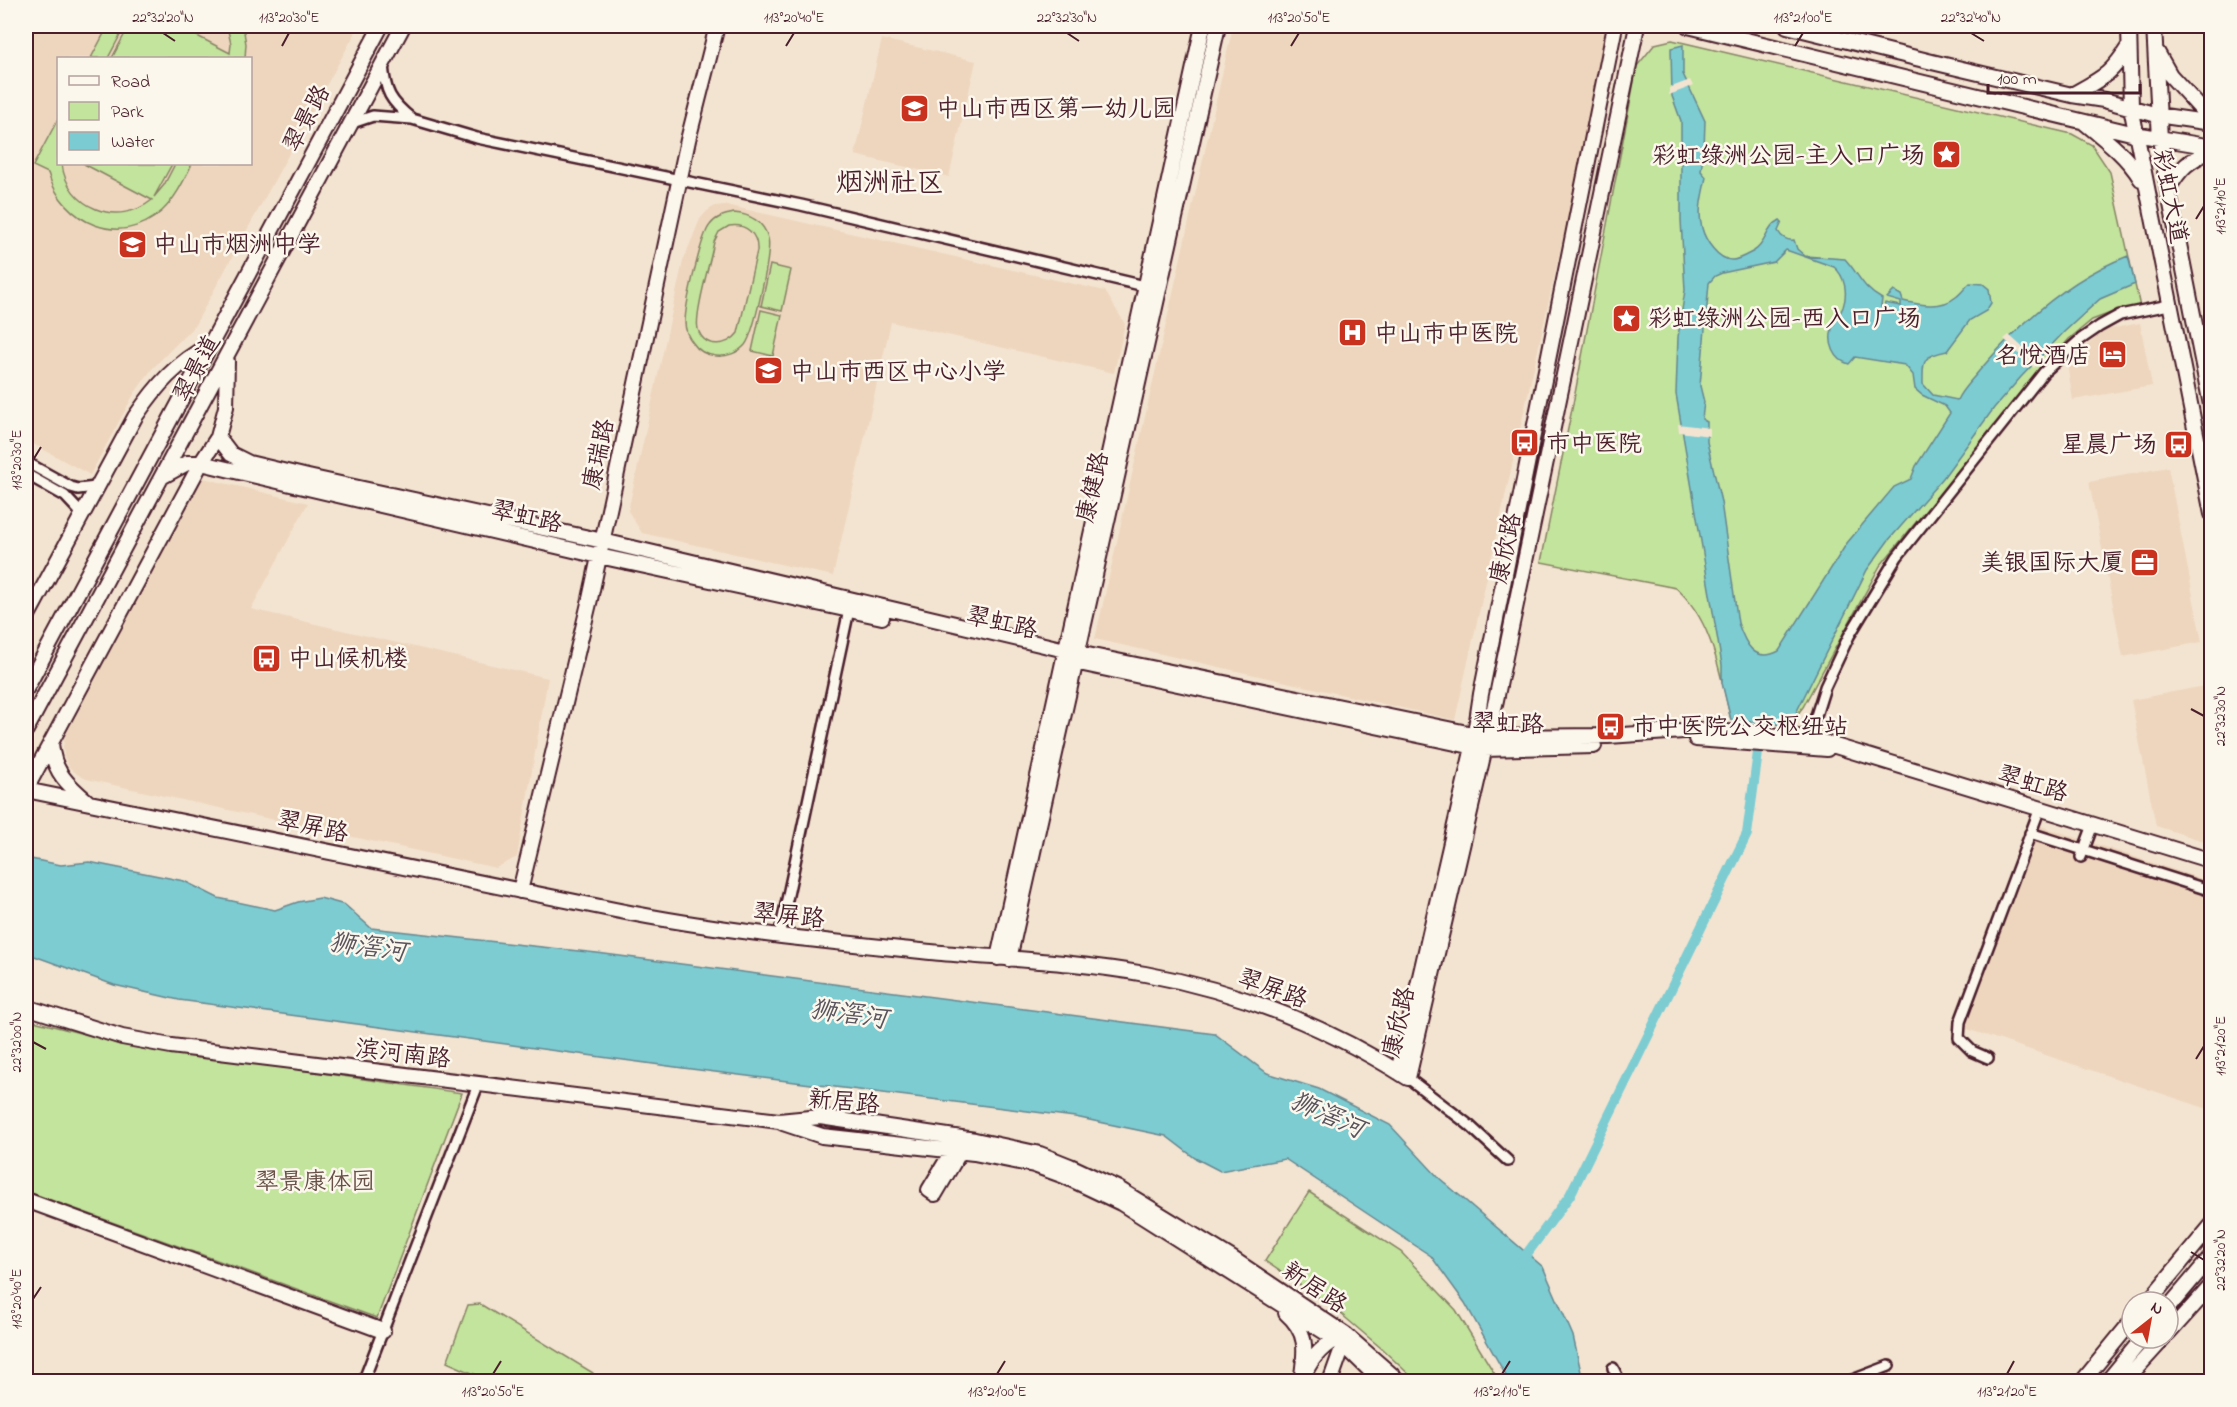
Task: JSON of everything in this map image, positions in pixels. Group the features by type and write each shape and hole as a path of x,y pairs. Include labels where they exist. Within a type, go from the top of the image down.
{"street":[{"name":"翠景路","path":"26,689 381,26"},
{"name":"翠景道","path":"26,730 404,26"},
{"name":"康瑞路","path":"520,891 600,556 680,179 717,26"},
{"name":"康健路","path":"1004,958 1070,656 1145,285 1203,26"},
{"name":"康健路","path":"1070,656 1160,289 1218,26"},
{"name":"康欣路","path":"1480,742 1486,671 1615,26"},
{"name":"康欣路","path":"1403,1075 1587,272 1637,26"},
{"path":"1688,26 2135,134 2211,149"},
{"path":"1786,26 2157,115 2211,122"},
{"name":"彩虹大道","path":"2128,26 2131,107 2135,134 2211,514"},
{"name":"彩虹大道","path":"2154,26 2160,139 2211,410"},
{"path":"2072,95 2103,78 2115,68 2129,46"},
{"path":"2155,48 2170,75 2211,122"},
{"path":"383,64 385,82 392,102 412,119"},
{"path":"352,123 373,116 412,119 477,138 680,179 1160,289"},
{"path":"2081,120 2112,144 2134,168 2146,187"},
{"path":"2168,189 2178,172 2190,160 2211,149"},
{"path":"1800,743 1849,636 1897,557 2044,372 2081,339 2120,315 2169,305"},
{"path":"26,619 81,513 135,417 155,389 180,363 210,345"},
{"path":"26,789 201,463 218,437 226,407 227,357"},
{"name":"翠虹路","path":"218,437 231,454 249,463 603,541 1070,656"},
{"path":"26,462 71,487 78,489 96,487"},
{"name":"翠虹路","path":"164,476 187,463 201,463 600,556 1480,742 1699,730 1729,736 1840,749 2211,861"},
{"path":"26,474 65,496 81,513"},
{"path":"779,937 849,610"},
{"path":"51,743 57,771 69,786 90,804"},
{"name":"翠屏路","path":"26,789 661,920 779,937 1112,969 1208,989 1300,1021 1359,1049 1403,1075 1469,1125 1508,1161"},
{"path":"1988,1058 1972,1051 1959,1038 1960,1022 2040,808"},
{"path":"2083,854 2093,825"},
{"path":"2030,833 2083,854 2211,891"},
{"name":"滨河南路","path":"26,1007 122,1037 161,1044 778,1121"},
{"path":"363,1382 478,1085"},
{"name":"新居路","path":"778,1121 822,1136 961,1144 1040,1154 1117,1188 1233,1258 1400,1382"},
{"name":"新居路","path":"961,1144 1064,1176 1121,1203 1342,1340 1382,1382"},
{"path":"26,1200 383,1331"},
{"path":"2158,1290 2211,1225"},
{"path":"2180,1293 2211,1256"},
{"path":"2180,1320 2211,1285"},
{"path":"1262,1291 1292,1318 1302,1332 1306,1350 1301,1382"},
{"path":"2082,1382 2120,1336"},
{"path":"1301,1382 1318,1352 1342,1340"},
{"path":"1330,1382 1342,1340"},
{"path":"2107,1382 2133,1350"},
{"path":"2124,1382 2153,1350"},
{"path":"1847,1382 1869,1378 1889,1366"},
{"path":"1613,1368 1620,1382"}],"shaded area":[{"name":"中山市烟洲中学","path":"26,26 359,26 195,325 152,369 134,394 90,475 26,440"},
{"name":"中山市中医院","path":"1233,26 1597,26 1610,28 1455,720 1095,639"},
{"name":"中山市西区第一幼儿园","path":"882,39 976,61 949,177 855,155"},
{"name":"中山市西区中心小学","path":"726,205 1105,291 1125,324 1114,373 891,322 833,576 642,533 628,511 683,261 700,219 715,206"},
{"name":"名悦酒店","path":"2140,323 2152,386 2073,400 2067,364 2104,330"},
{"name":"美银国际大厦","path":"2168,467 2202,642 2123,657 2089,482"},
{"path":"203,478 308,503 251,609 548,678 517,857 496,868 86,779 69,767 64,757 65,736"},
{"path":"2210,685 2212,693 2210,843 2156,826 2131,700"},
{"path":"2032,823 2211,882 2211,1110 1964,1028"}],"green space":[{"path":"108,26 125,26 109,57 92,57"},
{"path":"129,26 178,26 230,53 231,44 227,26 243,26 245,57 113,57"},
{"path":"1672,40 2072,134 2092,145 2110,172 2140,307 2116,311 2092,320 2069,339 2023,392 1880,566 1796,716 1794,726 1731,720 1719,667 1707,632 1689,601 1676,588 1541,562 1637,66 1655,44"},
{"path":"57,121 57,165 62,165 73,192 84,202 110,213 139,208 152,200 86,165 171,165 154,197 164,185 174,165 191,165 179,189 162,211 146,222 129,228 111,229 95,225 80,217 55,191 48,173 33,166"},
{"path":"734,213 751,217 760,223 766,232 769,246 765,275 749,338 745,345 732,354 716,356 706,354 691,341 686,328 686,314 694,272 706,231 715,220","holes":["729,226 741,226 750,231 757,245 757,251 738,333 734,338 716,344 705,340 698,329 697,322 714,242 719,232"]},
{"path":"770,265 791,270 782,311 761,306"},
{"path":"761,310 782,315 773,356 752,351"},
{"name":"翠景康体园","path":"26,1019 130,1046 462,1093 377,1318 26,1191"},
{"path":"1309,1192 1401,1252 1456,1310 1499,1381 1416,1381 1334,1308 1265,1261"},
{"path":"480,1304 593,1373 594,1381 490,1381 447,1362 468,1305"}],"water":[{"path":"1683,45 1683,74 1705,121 1701,171 1706,177 1700,216 1709,243 1722,257 1735,260 1754,251 1771,227 1780,220 1782,222 1779,233 1787,239 1794,240 1797,249 1805,256 1845,259 1865,285 1882,299 1881,307 1884,308 1885,303 1901,306 1901,302 1887,298 1894,291 1901,295 1903,301 1938,305 1950,301 1970,283 1983,284 1989,289 1991,303 1986,311 1970,320 1947,351 1928,357 1926,360 1923,369 1923,384 1933,395 1957,400 1995,353 2028,320 2066,290 2107,265 2128,256 2135,284 2100,299 2064,332 1994,408 1943,478 1888,541 1867,570 1796,713 1794,726 1731,720 1722,683 1722,665 1676,394 1678,337 1685,290 1681,220 1681,121 1672,96 1671,48","holes":["1786,250 1834,267 1841,275 1845,291 1843,307 1831,334 1833,350 1839,359 1849,364 1855,357 1905,365 1913,375 1915,389 1945,406 1950,413 1916,466 1911,479 1894,487 1847,543 1779,651 1763,655 1747,644 1738,623 1721,502 1707,442 1707,422 1702,419 1704,402 1700,386 1709,283 1715,276 1722,273 1774,262"]},
{"name":"狮滘河","path":"26,858 61,865 89,862 184,881 218,898 275,910 298,902 320,898 345,905 371,928 597,953 1215,1034 1267,1073 1319,1089 1390,1125 1438,1177 1543,1267 1573,1336 1581,1372 1587,1381 1509,1381 1465,1303 1431,1256 1285,1159 1220,1171 1195,1158 1166,1136 1075,1117 683,1068 179,1000 114,985 26,953"}],"pier":[{"path":"1690,80 1693,86 1669,95 1669,88"},
{"path":"2009,335 2039,362 2034,368 2004,339"},
{"path":"1678,424 1710,428 1710,436 1679,432"}],"waterway":[{"path":"1520,1263 1570,1195 1747,834 1762,723"}],"place":[{"name":"中山市西区第一幼儿园","path":"915,108"},
{"name":"彩虹绿洲公园-主入口广场","path":"1946,155"},
{"name":"中山市烟洲中学","path":"132,244"},
{"name":"彩虹绿洲公园-西入口广场","path":"1627,318"},
{"name":"中山市中医院","path":"1353,333"},
{"name":"名悦酒店","path":"2112,355"},
{"name":"中山市西区中心小学","path":"769,371"},
{"name":"市中医院","path":"1525,443"},
{"name":"星晨广场","path":"2178,444"},
{"name":"美银国际大厦","path":"2145,562"},
{"name":"中山候机楼","path":"267,658"},
{"name":"市中医院公交枢纽站","path":"1611,726"}],"district":[{"name":"烟洲社区","path":"890,182"}]}
